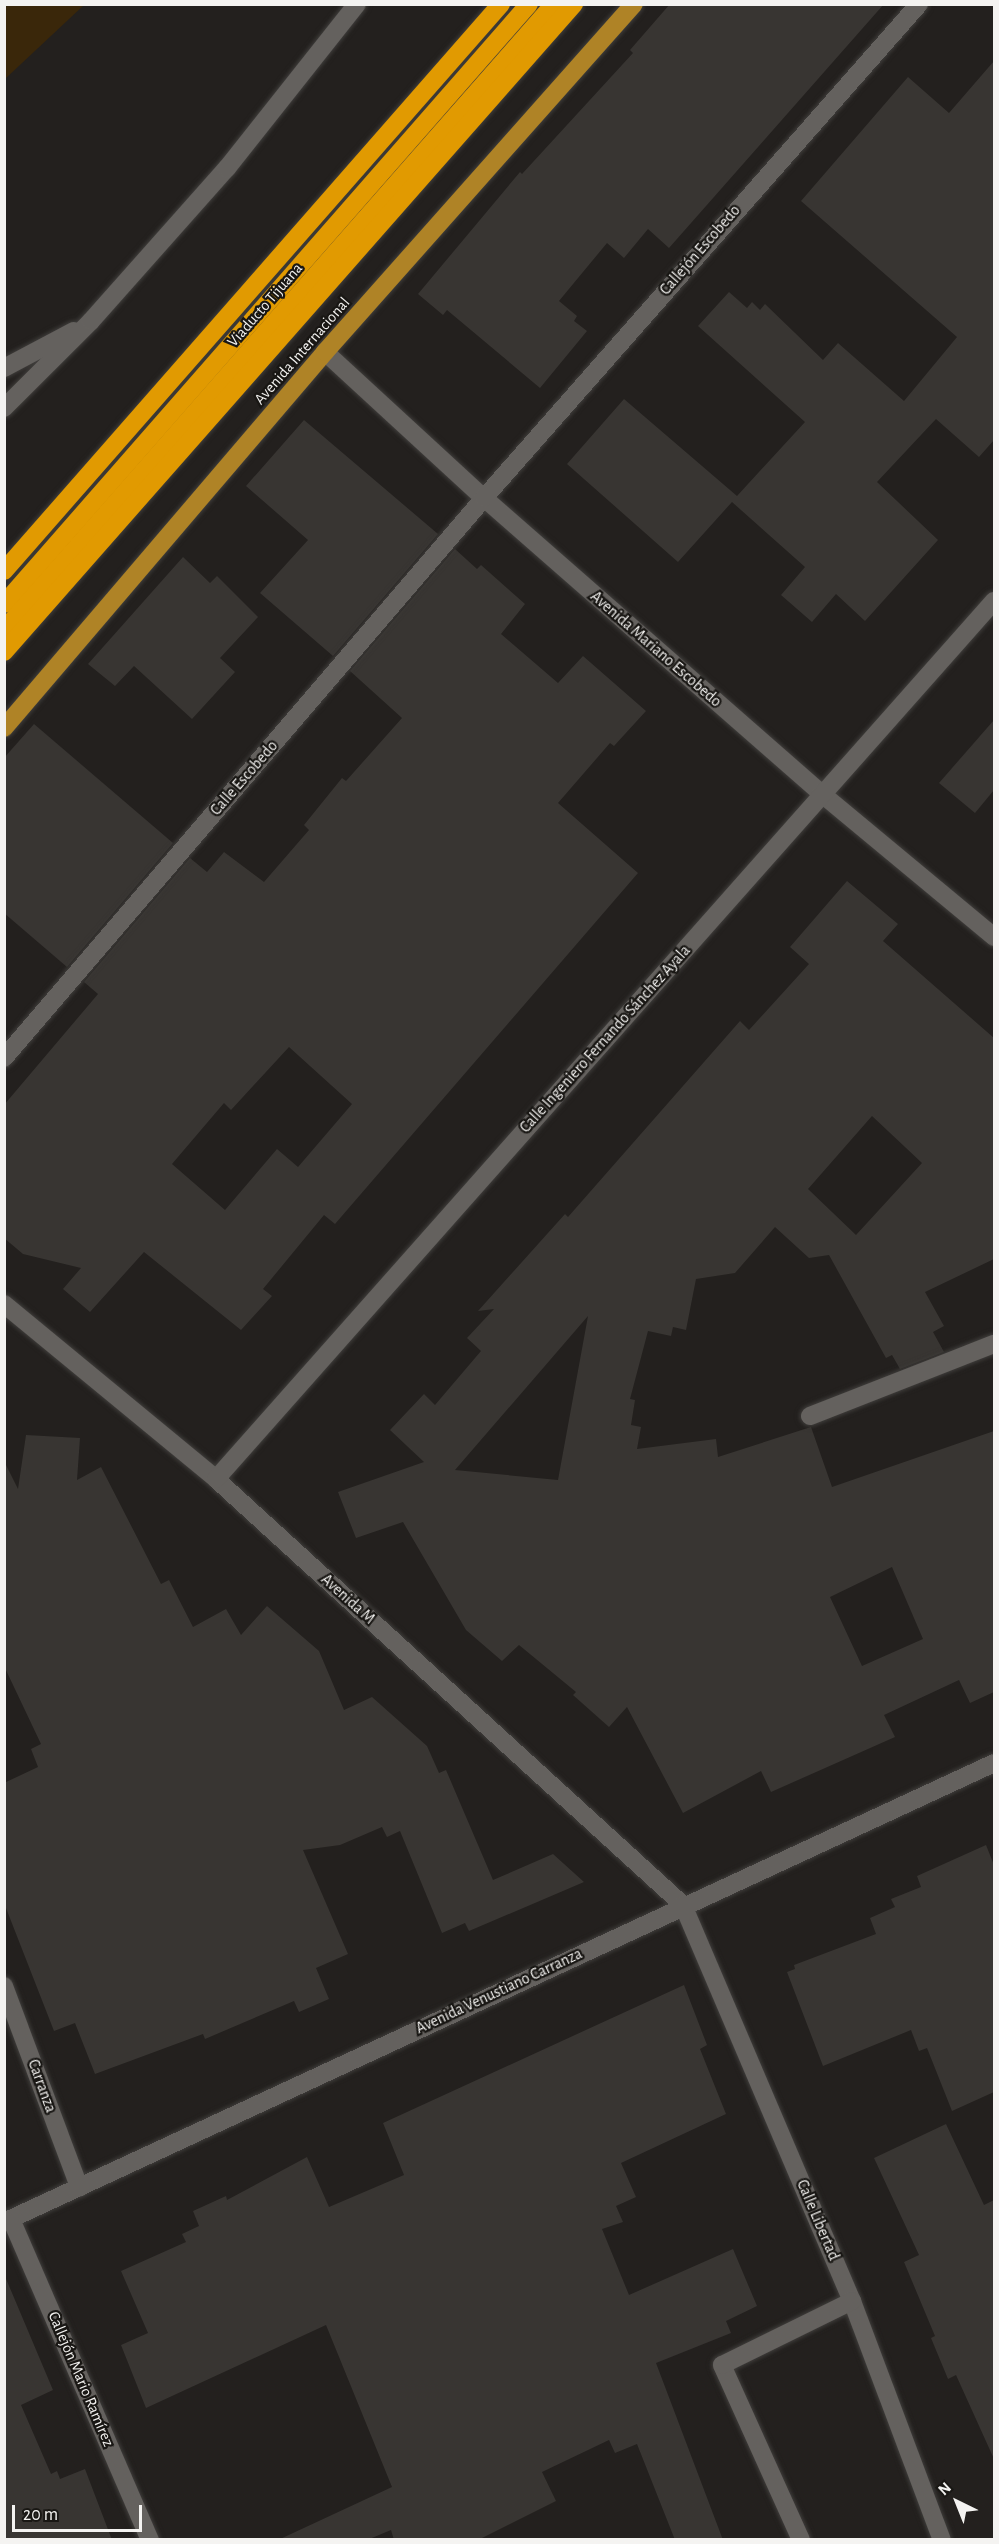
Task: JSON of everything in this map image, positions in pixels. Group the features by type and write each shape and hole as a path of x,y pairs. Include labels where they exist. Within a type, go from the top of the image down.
{"highway":[{"path":"4,571 501,4"},
{"name":"Viaducto Tijuana","path":"4,604 529,4"},
{"name":"Viaducto Tijuana","path":"4,630 554,4"},
{"name":"Avenida Internacional","path":"4,652 574,4"}],"main road":[{"name":"Avenida Internacional","path":"4,728 326,352 634,4"}],"street":[{"path":"4,408 91,321 227,168 357,4"},
{"name":"Callejón Escobedo","path":"484,498 919,4"},
{"path":"4,368 91,321"},
{"name":"Avenida Mariano Escobedo","path":"326,352 484,498 822,794 994,937"},
{"name":"Calle Escobedo","path":"4,1058 484,498"},
{"name":"Calle Ingeniero Fernando Sánchez Ayala","path":"216,1479 994,600"},
{"name":"Avenida M","path":"4,1304 216,1479 683,1905"},
{"path":"810,1416 994,1344"},
{"name":"Avenida Venustiano Carranza","path":"8,2221 683,1905 994,1763"},
{"name":"Calle Libertad","path":"683,1905 852,2301 942,2540"},
{"name":"Carranza","path":"4,1986 79,2187"},
{"name":"Callejón Mario Ramírez","path":"8,2221 150,2540"},
{"path":"801,2540 722,2365 852,2301"}],"shaded area":[{"path":"5,4 84,4 84,5 5,79"}],"building":[{"path":"670,4 884,4 669,248 648,229 624,258 607,243 559,301 577,316 574,321 587,331 540,388 447,310 443,315 418,294 520,172 522,174 633,53 630,50"},
{"path":"994,61 994,440 979,457 936,419 877,482 938,540 865,621 836,594 812,622 781,595 805,567 732,502 678,562 567,464 624,399 737,496 805,422 698,326 729,292 747,308 752,302 760,310 765,304 823,360 838,343 904,401 957,337 801,201 908,77 949,113"},
{"path":"304,420 438,534 333,656 260,593 308,540 246,486"},
{"path":"455,549 477,569 481,565 525,604 501,634 558,683 583,656 646,711 614,746 610,743 558,803 638,873 335,1224 324,1215 263,1289 272,1296 241,1330 144,1252 90,1312 63,1289 81,1268 23,1254 4,1238 4,1105 98,994 84,982 190,858 207,872 224,852 264,882 309,830 304,825 342,778 346,781 402,718 350,671","holes":["289,1047 352,1104 298,1167 277,1149 225,1210 172,1164 224,1103 231,1110"]},
{"path":"183,557 210,583 217,576 258,617 220,658 235,672 192,719 134,666 115,686 88,664"},
{"path":"994,720 994,790 975,813 939,783"},
{"path":"34,724 173,843 67,967 4,913 4,758"},
{"path":"847,881 898,924 883,941 994,1038 994,1259 925,1292 944,1326 933,1332 944,1352 900,1369 892,1355 886,1358 829,1255 809,1258 775,1227 735,1273 696,1279 686,1330 673,1327 671,1336 648,1331 630,1399 635,1400 631,1425 641,1427 637,1449 716,1439 718,1457 811,1427 832,1487 994,1431 994,1692 970,1703 959,1680 884,1715 895,1737 771,1792 761,1771 683,1813 627,1707 609,1727 573,1695 576,1692 519,1645 502,1661 466,1630 403,1522 356,1538 338,1492 424,1462 390,1430 424,1394 435,1405 481,1351 467,1338 494,1309 478,1311 565,1214 568,1217 740,1021 749,1030 809,964 790,947","holes":["872,1116 922,1163 856,1235 808,1189","588,1316 558,1480 455,1470","892,1567 923,1639 862,1666 830,1597"]},
{"path":"26,1435 80,1438 77,1480 101,1467 161,1584 169,1580 193,1627 226,1609 241,1635 267,1606 319,1651 344,1710 372,1697 427,1746 439,1773 446,1770 493,1880 553,1854 584,1882 469,1931 465,1923 442,1933 400,1831 387,1837 382,1827 340,1845 303,1850 348,1954 316,1968 329,1999 299,2012 294,2001 205,2039 203,2034 95,2074 75,2023 54,2031 4,1903 4,1783 38,1767 31,1749 41,1744 4,1666 4,1461 18,1489"},
{"path":"986,1845 994,1865 994,2092 952,2111 927,2048 919,2051 911,2030 823,2066 787,1972 795,1969 794,1965 876,1934 870,1918 895,1907 891,1899 921,1887 917,1876"},
{"path":"684,1985 707,2045 700,2049 726,2114 621,2163 636,2197 616,2206 623,2222 602,2229 629,2295 733,2249 757,2306 726,2321 731,2333 656,2363 723,2540 675,2540 637,2444 615,2453 609,2440 542,2472 556,2501 478,2540 394,2540 391,2530 367,2540 278,2540 392,2487 326,2325 146,2408 121,2345 148,2333 121,2271 186,2242 182,2234 199,2226 193,2211 226,2196 227,2200 307,2157 329,2207 404,2175 383,2123"},
{"path":"946,2124 984,2205 994,2200 994,2459 956,2375 948,2379 931,2338 935,2336 904,2262 919,2255 874,2158"},
{"path":"4,2274 53,2390 21,2405 51,2474 57,2471 60,2479 85,2469 112,2540 4,2540"}]}
